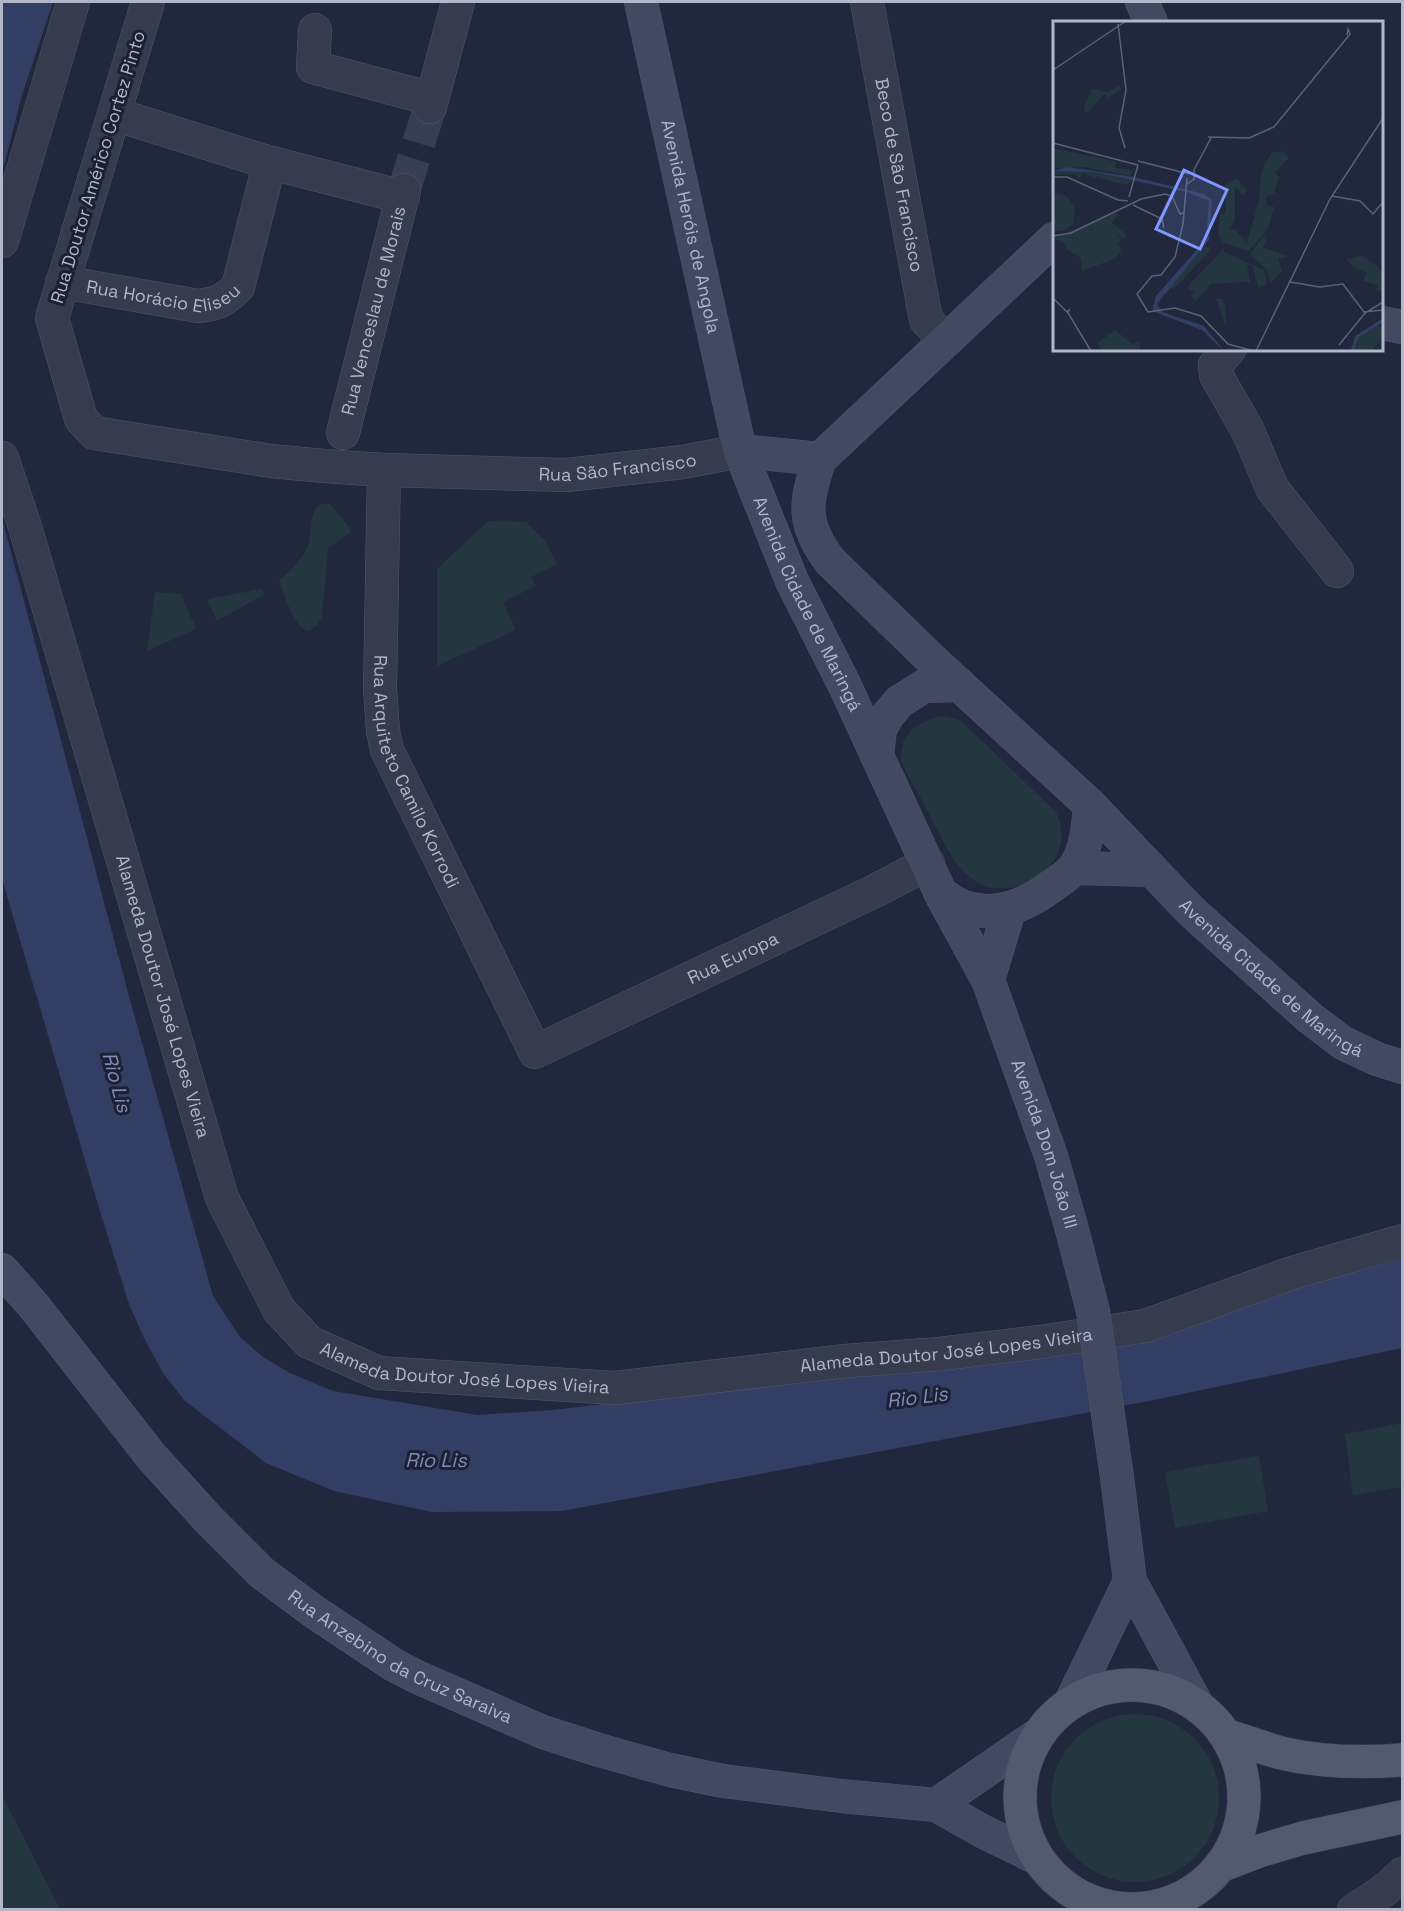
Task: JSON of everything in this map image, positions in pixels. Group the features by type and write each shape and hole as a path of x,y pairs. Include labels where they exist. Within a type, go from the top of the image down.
{"main road":[{"name":"Avenida Heróis de Angola","path":"641,2 740,451"},
{"path":"1142,2 1151,21"},
{"path":"820,459 1053,240"},
{"path":"1383,323 1402,327"},
{"name":"Rua São Francisco","path":"740,451 820,459"},
{"name":"Avenida Cidade de Maringá","path":"740,451 792,580 845,686 941,894"},
{"name":"Avenida Cidade de Maringá","path":"820,459 809,489 808,514 819,547 830,561 1090,805 1191,911 1310,1018 1343,1043 1377,1059 1402,1067"},
{"name":"Avenida Cidade de Maringá","path":"877,756 880,729 899,702 924,686 960,685"},
{"path":"941,894 961,906 982,910 1009,910 1028,902 1074,868 1085,843 1090,805"},
{"path":"1074,868 1152,870"},
{"name":"Avenida Dom João III","path":"941,894 988,980 1051,1156 1093,1311 1130,1581"},
{"path":"988,980 1009,910"},
{"name":"Rua Anzebino da Cruz Saraiva","path":"2,1270 33,1305 151,1456 216,1527 262,1573 313,1611 394,1665 543,1732 670,1770 772,1788 936,1805 1037,1858"},
{"path":"1071,1702 1130,1581"},
{"path":"1130,1581 1196,1703"},
{"path":"936,1805 1039,1734 1071,1702 1101,1689 1134,1684 1166,1689 1196,1703 1213,1718 1227,1736 1241,1766 1245,1798 1240,1830 1226,1859 1189,1900 1131,1909 1075,1900 1037,1858 1024,1828 1019,1796 1024,1764 1039,1734"},
{"path":"1227,1736 1282,1753 1321,1759 1382,1762 1402,1760"},
{"path":"1221,1866 1259,1851 1303,1838 1402,1817"}],"street":[{"path":"2,241 73,2"},
{"name":"Rua Doutor Américo Cortez Pinto","path":"94,433 81,419 52,318 148,2"},
{"path":"315,30 313,67 431,103 458,2"},
{"name":"Beco de São Francisco","path":"867,2 926,320 946,341"},
{"path":"114,114 264,161"},
{"name":"Rua Venceslau de Morais","path":"264,161 404,193 343,433"},
{"name":"Rua Horácio Eliseu","path":"62,282 198,306 215,304 227,298 238,287 266,177 264,161"},
{"path":"1228,351 1215,365 1216,375 1248,431 1272,488 1337,571"},
{"name":"Rua São Francisco","path":"94,433 270,461 384,470 567,475 683,462 740,451"},
{"name":"Alameda Doutor José Lopes Vieira","path":"2,458 25,527 222,1198 279,1310 309,1342 379,1373 615,1388 825,1363 939,1354 1145,1326 1292,1273 1402,1241"},
{"name":"Rua Arquiteto Camilo Korrodi","path":"384,470 380,688 382,722 387,750 535,1052"},
{"name":"Rua Europa","path":"535,1052 877,890 928,863"},
{"path":"1354,1910 1370,1902 1402,1874"}],"shaded area":[{"path":"320,504 330,504 351,532 328,548 322,616 316,626 307,631 293,616 279,581 305,553 309,543 312,518"},
{"path":"488,521 526,522 545,541 557,564 531,577 536,586 503,602 516,630 437,666 437,569"},
{"path":"262,589 265,594 217,621 207,599"},
{"path":"155,592 181,594 196,629 147,651"},
{"path":"939,716 961,721 1056,812 1061,832 1059,849 1051,865 1038,877 1022,885 1004,888 987,886 971,878 949,852 901,762 903,744 910,732 922,723"},
{"path":"1402,1423 1402,1487 1353,1495 1345,1434"},
{"path":"1259,1456 1268,1511 1175,1528 1165,1472"},
{"path":"1135,1714 1151,1715 1167,1720 1195,1738 1213,1766 1218,1782 1218,1814 1213,1830 1195,1858 1167,1876 1151,1881 1135,1882 1119,1881 1103,1876 1075,1858 1057,1830 1052,1814 1051,1798 1052,1782 1057,1766 1075,1738 1103,1720 1119,1715"},
{"path":"2,1795 60,1909 2,1909"}],"water":[{"path":"2,2 53,2 21,98 2,174"},
{"name":"Rio Lis","path":"2,518 130,1000 213,1296 240,1337 263,1357 290,1373 333,1391 477,1415 553,1410 1053,1348 1139,1331 1402,1259 1402,1348 1154,1400 562,1511 432,1512 334,1491 266,1463 185,1401 163,1373 144,1338 129,1304 99,1208 2,879"}],"tunnel":[{"path":"404,190 430,107"}]}
